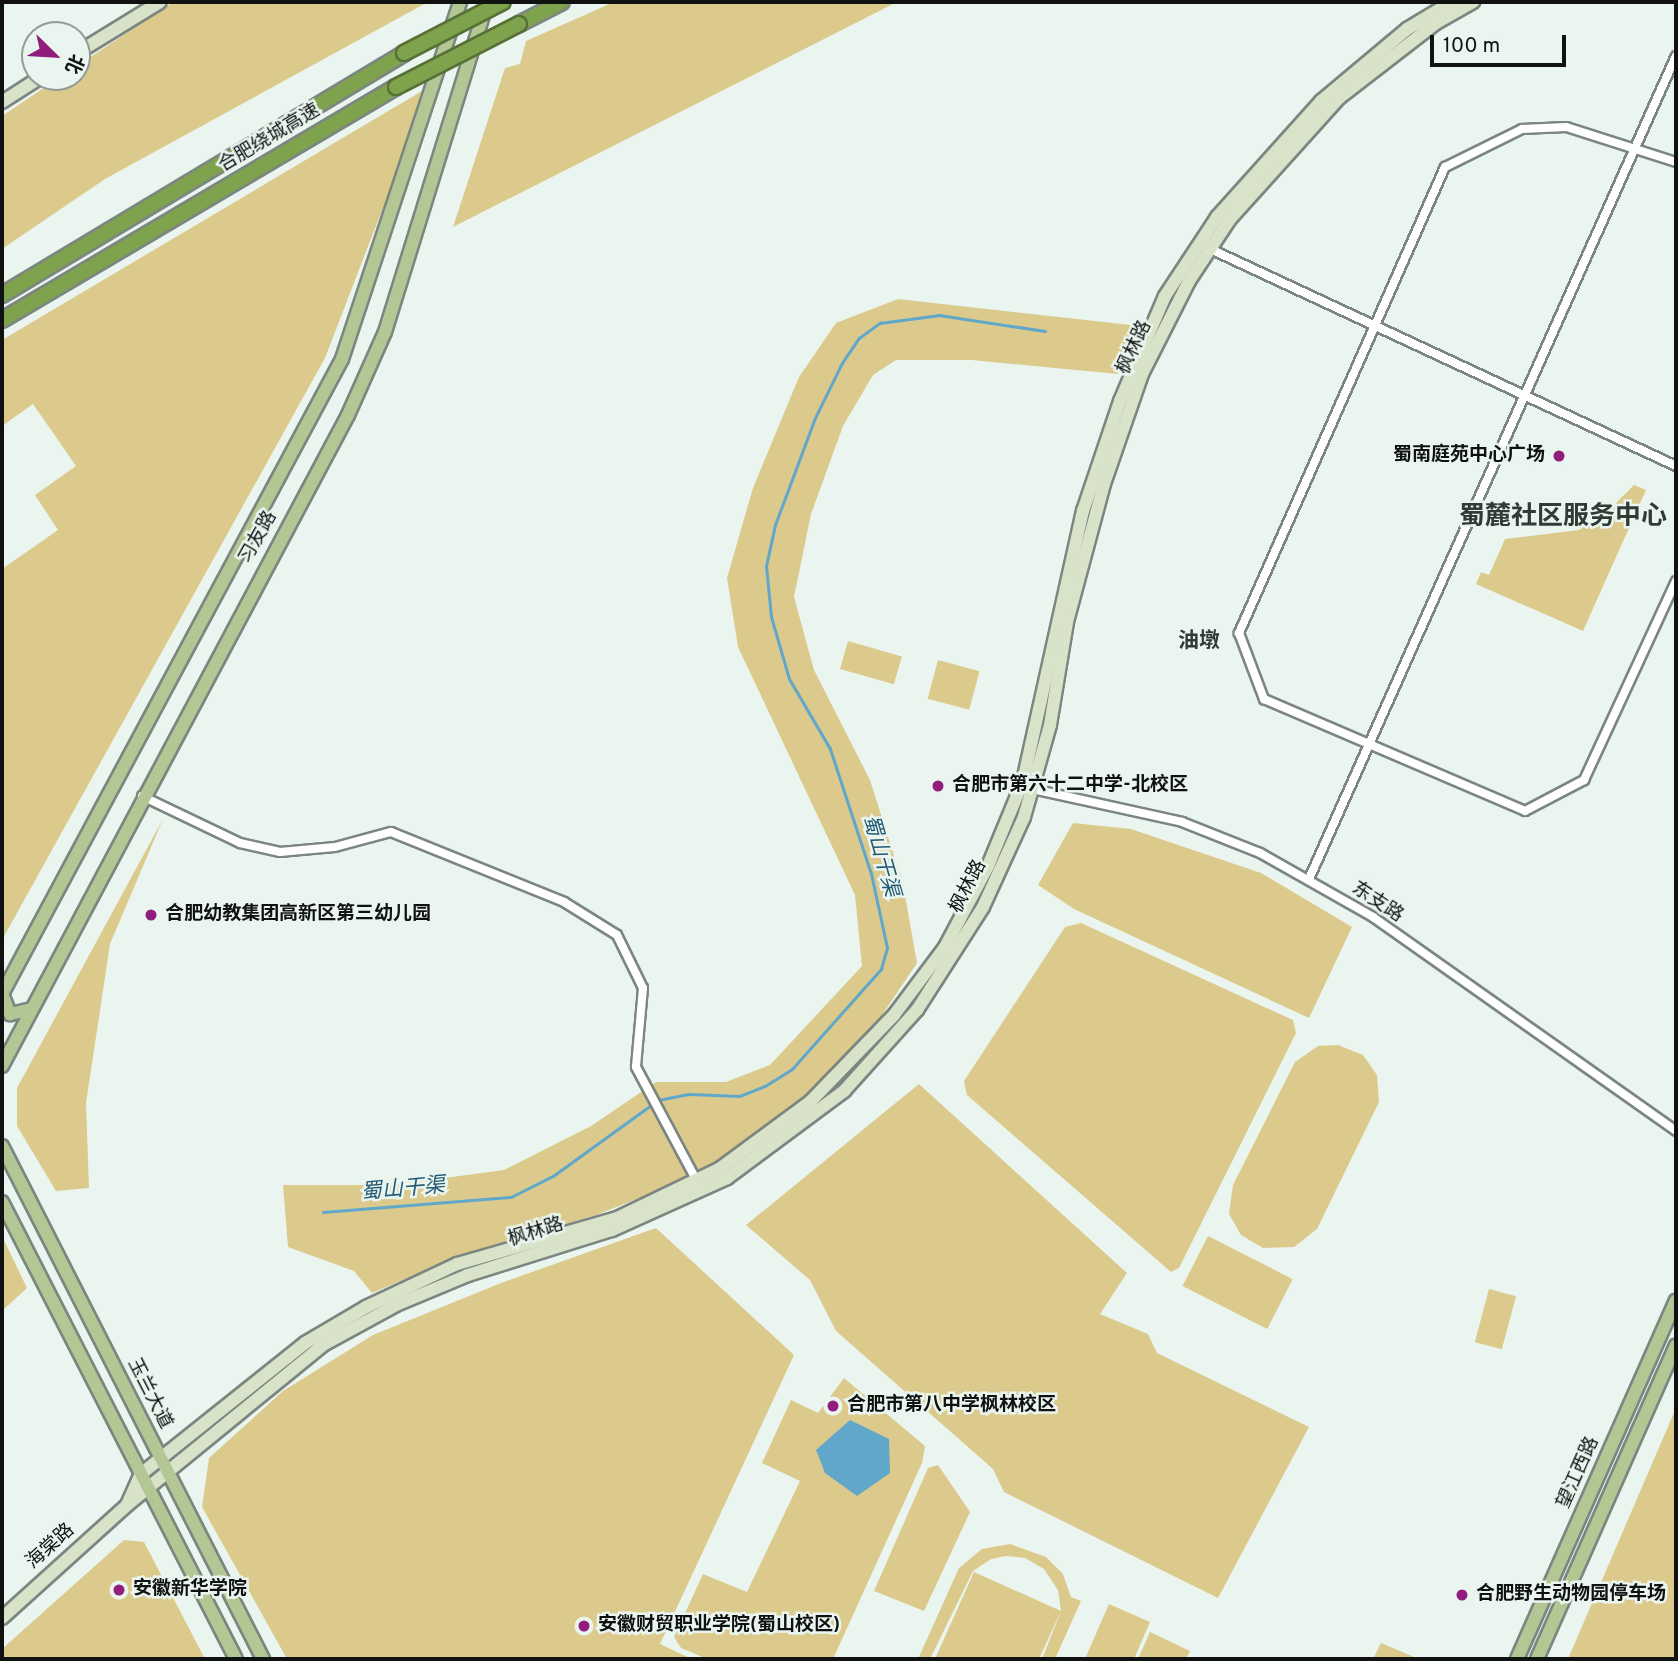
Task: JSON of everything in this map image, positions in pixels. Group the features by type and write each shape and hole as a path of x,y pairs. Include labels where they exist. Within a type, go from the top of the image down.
{"highway":[{"name":"合肥绕城高速","path":"2,295 404,53 503,2"},
{"name":"合肥绕城高速","path":"2,320 396,87 562,2"}],"main road":[{"path":"91,44 160,2"},
{"name":"习友路","path":"2,994 342,359 460,2"},
{"name":"习友路","path":"2,1066 142,796 348,415 379,344 450,130 487,2"},
{"name":"枫林路","path":"1205,246 1217,217 1321,102 1408,29 1452,2"},
{"name":"枫林路","path":"149,1491 323,1345 372,1318 468,1275 612,1230 700,1185 810,1102 894,1015 945,947 1026,788 1057,614 1087,498 1120,401 1165,296 1205,246 1339,98 1436,23 1473,2"},
{"path":"2,102 21,90"},
{"path":"2,994 10,1014 31,1009"},
{"name":"玉兰大道","path":"2,1146 6,1165 263,1659"},
{"name":"枫林路","path":"141,1474 304,1343 366,1307 457,1264 617,1218 700,1185"},
{"path":"2,1202 236,1659"},
{"name":"望江西路","path":"1517,1659 1676,1301"},
{"name":"望江西路","path":"1537,1659 1676,1345"},
{"name":"海棠路","path":"127,1505 141,1474"},
{"name":"海棠路","path":"2,1618 127,1505 149,1491"}],"street":[{"path":"1309,879 1676,56"},
{"path":"1676,162 1566,127 1522,129 1445,167 1239,633 1264,699 1367,747 1525,811 1584,780 1676,581"},
{"path":"1205,246 1676,466"},
{"name":"东支路","path":"1026,788 1182,822 1260,853 1373,917 1676,1131"},
{"path":"142,796 240,843 280,852 335,847 391,832 564,902 617,935 643,988 636,1067 700,1185"}],"shaded area":[{"path":"173,2 428,2 105,179 2,249 2,116 39,91 91,91 91,57"},
{"path":"614,2 897,2 453,227 505,68 520,64 526,41"},
{"path":"422,91 389,192 325,358 2,940 2,569 58,530 35,495 76,466 33,404 2,426 2,340"},
{"path":"898,299 1140,326 1118,374 972,360 896,360 873,375 843,426 811,514 794,597 814,670 870,780 903,884 917,963 872,1030 802,1100 718,1160 665,1188 596,1215 457,1257 372,1293 354,1271 288,1247 283,1185 392,1185 504,1170 591,1126 656,1082 726,1082 770,1065 862,966 855,895 738,647 727,578 753,488 799,377 836,323"},
{"path":"1634,485 1646,490 1583,631 1476,584 1481,572 1489,575 1505,539 1579,530 1607,512"},
{"path":"848,641 902,656 894,684 840,669"},
{"path":"938,660 980,671 969,710 928,699"},
{"path":"163,819 110,944 86,1103 89,1188 56,1191 17,1126 17,1088"},
{"path":"1073,823 1131,829 1261,873 1352,927 1309,1018 1074,909 1038,885"},
{"path":"1081,923 1293,1020 1296,1033 1179,1268 1171,1272 967,1095 964,1081 1065,927"},
{"path":"1338,1045 1363,1055 1377,1075 1379,1102 1317,1229 1294,1247 1263,1248 1241,1235 1229,1214 1233,1185 1295,1062 1318,1046"},
{"path":"919,1084 1127,1273 1100,1314 1148,1334 1157,1353 1309,1427 1218,1598 1004,1492 993,1469 836,1331 810,1280 746,1225"},
{"path":"656,1228 794,1355 660,1644 692,1659 287,1659 202,1507 209,1458 283,1391 373,1335 501,1283"},
{"path":"2,1236 27,1288 2,1311"},
{"path":"1208,1236 1293,1279 1267,1329 1183,1286"},
{"path":"1489,1289 1516,1296 1502,1349 1475,1342"},
{"path":"844,1378 925,1446 922,1463 833,1659 707,1659 681,1648 674,1637 703,1574 747,1592 800,1481 762,1463 791,1400 818,1413"},
{"path":"1676,1408 1676,1659 1568,1659"},
{"path":"938,1465 970,1512 924,1611 874,1591 928,1468"},
{"name":"安徽新华学院","path":"124,1540 144,1542 205,1659 2,1659 2,1649"},
{"path":"1010,1544 1046,1557 1063,1574 1071,1597 1081,1601 1055,1659 1042,1659 1061,1611 1058,1590 1044,1569 1025,1558 1006,1556 991,1559 973,1571 930,1659 918,1659 959,1568 982,1549"},
{"path":"974,1572 1061,1611 1039,1659 935,1659"},
{"path":"1109,1604 1150,1622 1134,1659 1085,1659"},
{"path":"1150,1632 1190,1651 1186,1659 1138,1659"},
{"path":"1381,1643 1419,1659 1373,1659"}],"water":[{"path":"850,1420 889,1439 890,1473 857,1496 825,1473 816,1450"}],"waterway":[{"name":"蜀山干渠","path":"323,1212 511,1197 553,1176 658,1100 689,1094 740,1096 765,1086 792,1069 881,969 887,948 871,874 830,749 789,679 771,617 766,566 775,525 815,418 842,363 859,338 880,323 939,315 1045,331"}],"place":[{"name":"蜀南庭苑中心广场","path":"1559,456"},
{"name":"合肥市第六十二中学-北校区","path":"938,786"},
{"name":"合肥幼教集团高新区第三幼儿园","path":"151,915"},
{"name":"合肥市第八中学枫林校区","path":"833,1406"},
{"name":"安徽新华学院","path":"119,1590"},
{"name":"合肥野生动物园停车场","path":"1462,1595"},
{"name":"安徽财贸职业学院(蜀山校区)","path":"584,1626"}],"district":[{"name":"蜀麓社区服务中心","path":"1563,518"},
{"name":"油墩","path":"1199,642"}]}
